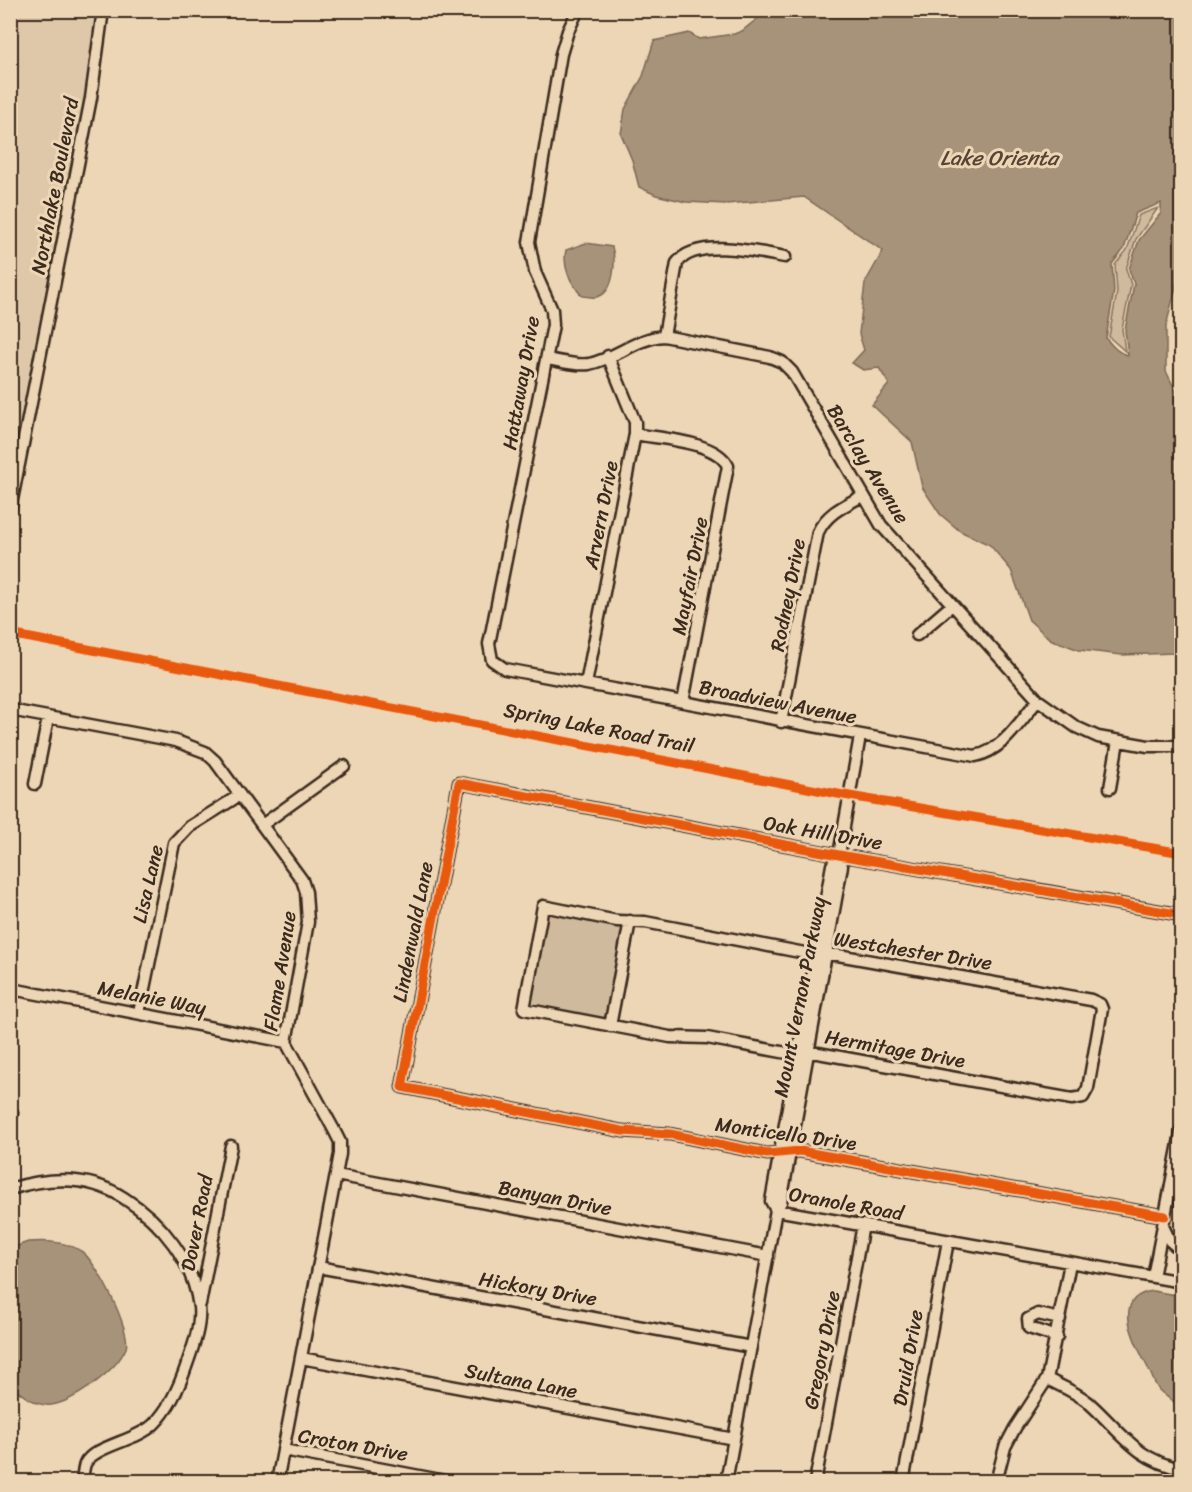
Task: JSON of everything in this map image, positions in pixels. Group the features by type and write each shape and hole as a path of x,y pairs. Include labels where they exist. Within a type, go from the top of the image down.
{"street":[{"name":"Northlake Boulevard","path":"11,502 92,98 103,10"},
{"name":"Hattaway Drive","path":"492,660 489,644 553,325 552,310 535,273 530,242 531,224 561,54 575,11"},
{"path":"664,336 677,263 683,255 692,251 745,249 785,257"},
{"name":"Barclay Avenue","path":"547,359 580,365 591,364 646,340 664,336 770,357 782,362 792,372 862,496 881,525 1038,700 1076,727 1118,741 1148,746 1182,746"},
{"name":"Arvern Drive","path":"586,684 635,434 635,422 608,356"},
{"name":"Mayfair Drive","path":"635,434 712,449 724,458 729,473 684,702"},
{"name":"Rodney Drive","path":"782,722 818,532 823,521 831,513 862,496"},
{"path":"917,635 952,605"},
{"name":"Broadview Avenue","path":"492,660 505,669 975,756 986,754 997,747 1038,700"},
{"name":"Flame Avenue","path":"10,710 193,747 215,761 302,880 309,906 308,922 286,1042 339,1142 336,1175 277,1482"},
{"path":"35,784 48,718"},
{"name":"Mount Vernon Parkway","path":"776,1210 771,1201 785,1151 821,954 832,865 839,855 860,736"},
{"path":"1110,788 1118,741"},
{"path":"262,825 344,766"},
{"name":"Oak Hill Drive","path":"459,783 839,855 1182,915"},
{"name":"Lindenwald Lane","path":"402,1087 459,783"},
{"name":"Lisa Lane","path":"139,1013 174,843 189,826 240,795"},
{"name":"Westchester Drive","path":"524,1009 543,906 617,921 630,921 1091,999 1100,1004 1102,1012 1088,1088 1083,1097"},
{"path":"610,1026 630,921"},
{"name":"Melanie Way","path":"12,989 286,1042"},
{"name":"Hermitage Drive","path":"524,1009 670,1037 717,1040 787,1053 803,1052 1072,1099 1083,1097"},
{"name":"Monticello Drive","path":"402,1087 621,1131 670,1134 768,1154 800,1151 1164,1221"},
{"path":"1154,1277 1182,1128"},
{"name":"Dover Road","path":"82,1482 85,1463 93,1453 131,1440 153,1425 171,1402 192,1349 231,1146"},
{"name":"Banyan Drive","path":"336,1175 768,1256"},
{"path":"10,1189 34,1182 74,1180 96,1185 124,1198 155,1221 174,1244 187,1269 199,1308"},
{"name":"Oranole Road","path":"726,1482 776,1210 1182,1282"},
{"path":"1164,1221 1170,1241 1182,1251"},
{"name":"Gregory Drive","path":"815,1482 863,1225"},
{"name":"Druid Drive","path":"903,1482 948,1241"},
{"path":"996,1482 1005,1447 1047,1379 1070,1263"},
{"name":"Hickory Drive","path":"318,1267 751,1347"},
{"path":"1057,1337 1029,1328 1028,1318 1038,1314 1060,1319"},
{"name":"Sultana Lane","path":"301,1358 734,1439"},
{"path":"1047,1379 1087,1401 1141,1454 1160,1463 1182,1469"},
{"name":"Croton Drive","path":"283,1450 451,1482"}],"shaded area":[{"path":"11,11 99,11 88,98 11,491"},
{"path":"1158,208 1136,239 1126,269 1131,285 1122,329 1125,351 1109,337 1117,292 1115,265 1127,250 1139,215"},
{"path":"547,911 623,926 606,1019 529,1005"}],"water":[{"name":"Lake Orienta","path":"768,10 1181,11 1182,263 1166,326 1166,371 1181,402 1181,650 1174,653 1122,655 1079,650 1050,639 1029,620 1011,570 990,545 960,531 940,514 922,487 912,442 872,405 889,384 879,368 863,370 852,363 864,350 859,334 865,283 883,251 804,197 726,204 686,202 656,195 639,187 632,160 621,134 625,109 643,76 654,41 689,33 699,39 742,31","holes":["1161,203 1161,213 1139,240 1129,269 1134,284 1125,330 1128,355 1121,353 1106,338 1114,291 1112,264 1124,249 1136,213"]},
{"path":"586,243 612,247 613,276 607,290 596,297 582,296 566,269 566,250"},
{"path":"28,1242 62,1243 81,1251 95,1268 111,1296 124,1327 126,1339 126,1348 121,1357 94,1384 71,1398 51,1405 35,1402 11,1386 11,1248"},
{"path":"1153,1291 1181,1296 1181,1407 1157,1388 1138,1348 1130,1324 1129,1312 1132,1302 1139,1295"}],"cycle path":[{"name":"Spring Lake Road Trail","path":"10,634 838,794 1182,853"},
{"path":"1165,1216 800,1151 767,1154 670,1134 622,1131 402,1087 459,783 839,855 1182,915"}]}
